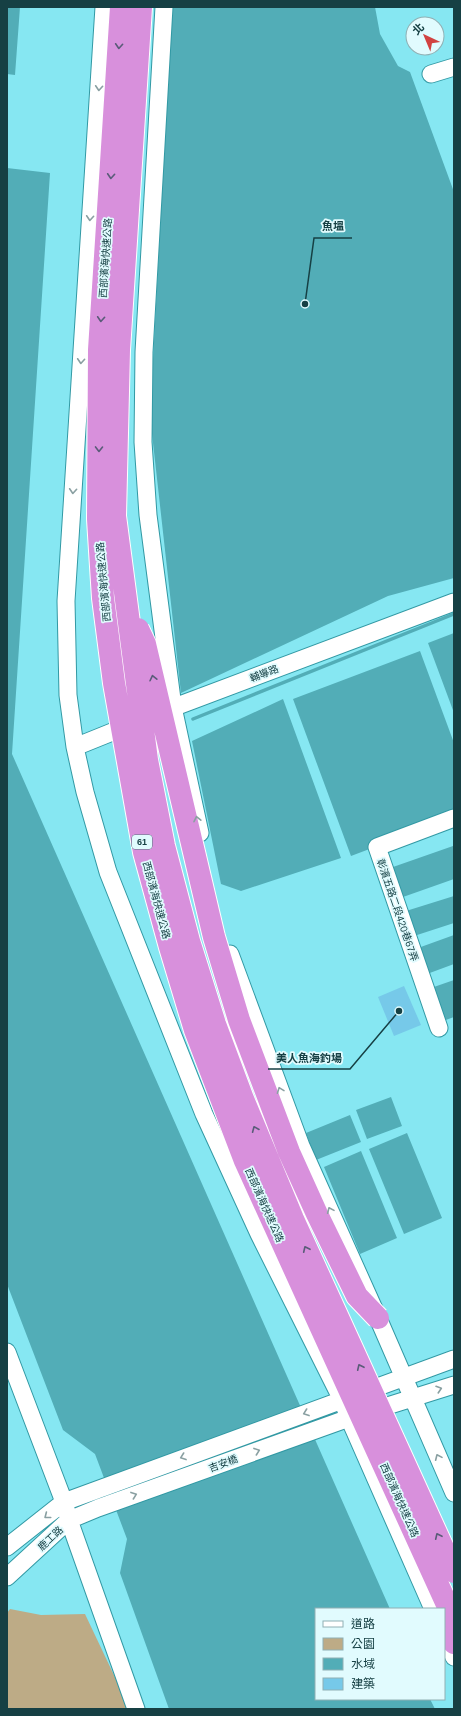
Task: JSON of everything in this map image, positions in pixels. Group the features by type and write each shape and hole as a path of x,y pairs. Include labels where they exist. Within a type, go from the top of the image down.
{"highway":[{"name":"西部濱海快速公路","path":"121,7 99,350 98,519 103,598 114,683 144,852 195,1030 245,1161 454,1620"},
{"name":"西部濱海快速公路","path":"141,7 119,350 115,516 147,760 164,846 189,941 215,1024 243,1099 292,1219 454,1572"},
{"path":"103,598 96,636 99,683 133,853 187,1034 240,1169 302,1295 315,1343"},
{"path":"126,602 145,644 214,937 239,1020 289,1152 317,1214 357,1296 378,1318"},
{"path":"445,1631 454,1643"}],"street":[{"path":"104,7 66,601 68,694 75,748 85,792 108,872 204,1114 259,1234 315,1343 342,1400 433,1608"},
{"path":"164,7 144,352 143,442 148,515 173,707 223,934 251,1015 301,1146 454,1493"},
{"path":"431,74 454,67"},
{"name":"輔導路","path":"75,748 173,707 454,602"},
{"name":"彰濱五路二段420巷67弄","path":"439,1028 377,847 454,818"},
{"path":"7,1352 64,1502 136,1709"},
{"name":"吉安橋","path":"93,1490 454,1359"},
{"name":"吉安橋","path":"98,1508 349,1418 454,1384"},
{"name":"鹿工路","path":"7,1548 64,1502 93,1490"},
{"name":"鹿工路","path":"7,1577 69,1520 98,1508"},
{"path":"445,1636 454,1656"}],"green space":[{"path":"10,1609 41,1615 85,1614 130,1709 7,1709 7,1613"}],"water":[{"path":"7,7 20,7 15,75 7,74"},
{"path":"172,7 375,7 380,34 398,66 410,72 454,192 454,578 388,596 181,693 150,416"},
{"path":"7,168 50,173 12,754 390,1608 315,1608 315,1700 430,1700 435,1709 169,1709 120,1573 127,1539 95,1454 63,1430 7,1284"},
{"path":"454,633 454,713 428,643"},
{"path":"420,651 454,743 454,817 351,856 293,699"},
{"path":"283,699 341,858 241,891 221,884 192,741"},
{"path":"453,846 454,879 403,897 393,867"},
{"path":"454,896 454,923 414,936 406,911"},
{"path":"454,935 454,964 427,974 418,948"},
{"path":"454,980 454,1017 443,1021 431,988"},
{"path":"391,1097 402,1126 367,1139 356,1110"},
{"path":"350,1115 361,1142 316,1160 306,1133"},
{"path":"407,1133 442,1218 404,1234 369,1149"},
{"path":"361,1151 397,1238 360,1254 324,1167"}],"building":[{"path":"404,986 421,1025 394,1036 378,997"}],"waterway":[{"path":"193,719 454,614"}],"place":[{"name":"魚塭","path":"305,304"},
{"name":"美人魚海釣場","path":"399,1011"}]}
